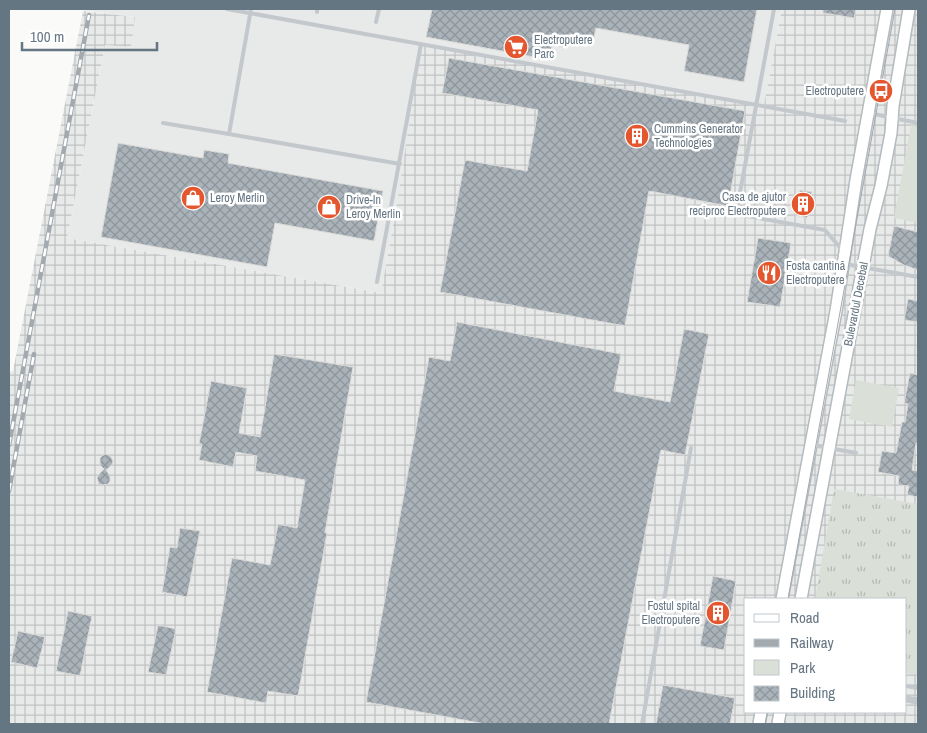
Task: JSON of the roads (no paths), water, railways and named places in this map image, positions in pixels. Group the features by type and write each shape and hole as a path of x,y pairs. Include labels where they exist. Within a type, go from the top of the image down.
{"main road":[{"name":"Bulevardul Decebal","path":"782,598 888,9"},
{"name":"Bulevardul Decebal","path":"801,598 870,229 881,186 891,133 909,9"}],"lane":[{"path":"227,9 251,11 845,121"},
{"path":"376,22 379,9"},
{"path":"774,9 736,214 825,230 843,258 863,267 918,277"},
{"path":"229,134 251,11"},
{"path":"378,282 421,44"},
{"path":"868,113 918,123"},
{"path":"163,124 400,164"},
{"path":"811,444 856,453"},
{"path":"642,724 691,448"}],"tram line":[{"path":"788,598 895,9"},
{"path":"765,724 768,713"}],"railway":[{"path":"9,445 89,15"},
{"path":"9,491 34,354"}],"place":[{"name":"Electroputere Parc","path":"516,47"},
{"name":"Electroputere","path":"881,91"},
{"name":"Cummins Generator Technologies","path":"637,136"},
{"name":"Leroy Merlin","path":"193,198"},
{"name":"Casa de ajutor reciproc Electroputere","path":"803,204"},
{"name":"Drive-In Leroy Merlin","path":"329,207"},
{"name":"Fosta cantină Electroputere","path":"769,273"},
{"name":"Fostul spital Electroputere","path":"718,613"}]}
